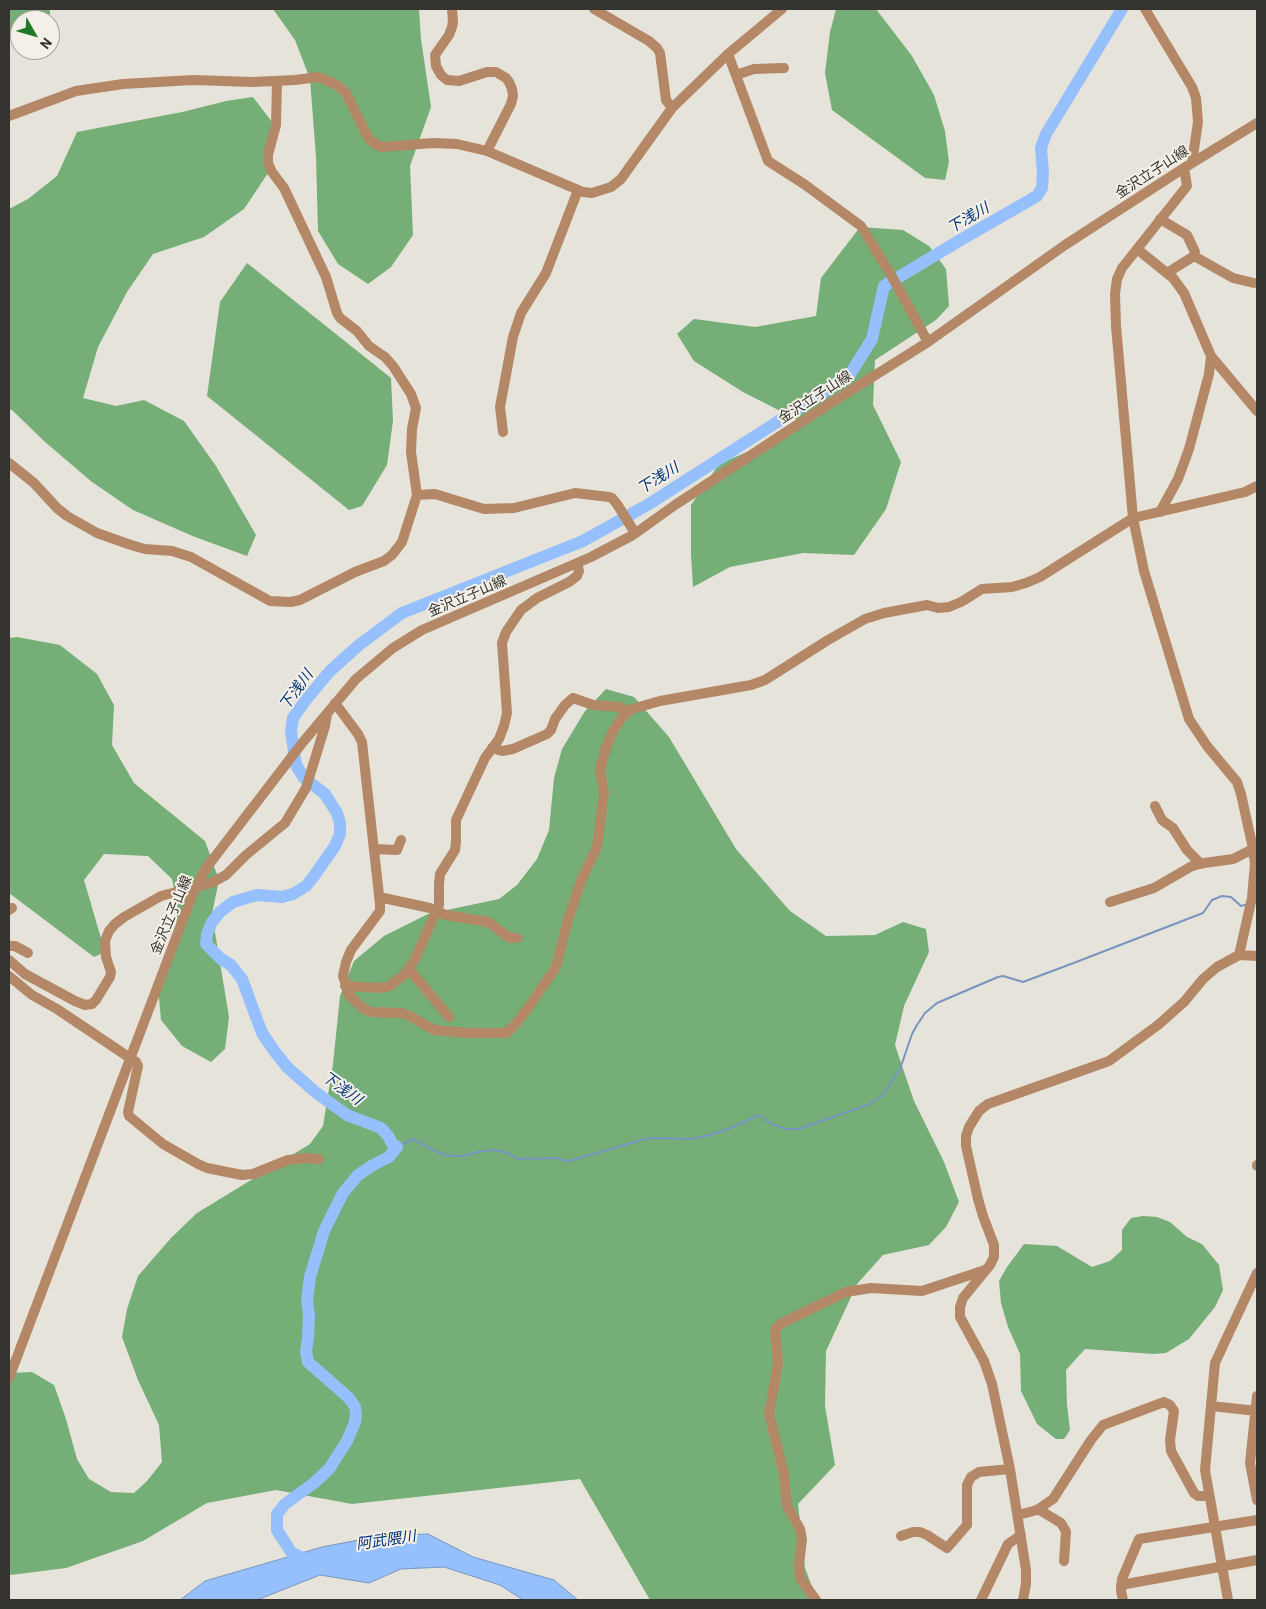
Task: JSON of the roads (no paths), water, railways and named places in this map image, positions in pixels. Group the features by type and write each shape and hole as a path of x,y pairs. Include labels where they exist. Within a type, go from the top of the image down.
{"street":[{"path":"452,9 452,27 435,55 436,66 441,75 447,80 459,81 487,72 496,72 506,78 512,89 511,104 487,151"},
{"path":"594,9 649,41 657,48 660,53 666,100 672,108"},
{"path":"9,116 56,97 93,88 123,84 192,80 252,82 318,77 338,86 346,93 370,140 381,147 437,143 457,144 487,151 578,190 592,193 610,187 621,179 672,108 728,54 782,9"},
{"path":"1145,9 1192,87 1196,98 1198,122 1188,165 1187,186 1122,268 1117,279 1115,294 1116,326 1133,518 1144,571 1189,719 1207,746 1237,782 1241,794 1255,863 1252,898 1239,955"},
{"path":"728,54 768,161 804,184 861,226 928,342"},
{"path":"736,75 754,69 784,68"},
{"path":"9,463 34,482 57,508 96,534 145,549 172,551 191,557 263,597 276,602 300,600 355,572 384,561 392,555 405,537 417,495 411,460 411,436 416,408 411,394 392,366 384,357 369,346 358,330 340,318 326,277 284,188 268,163 268,155 276,125 276,81"},
{"name":"金沢立子山線","path":"9,1378 166,961 196,887 207,867 302,742 356,679 393,648 422,630 577,564 635,533 818,411 928,342 1065,245 1188,165 1257,124"},
{"path":"503,432 500,407 512,337 521,313 546,272 578,190"},
{"path":"1160,218 1188,235 1195,252 1194,256"},
{"path":"1137,249 1173,278 1184,293 1211,356 1257,410"},
{"path":"1167,274 1194,256"},
{"path":"1194,256 1233,278 1254,283"},
{"path":"1160,512 1178,479 1189,449 1209,374 1211,356"},
{"path":"335,703 362,742 380,911 351,950 343,976 345,986 353,1000 371,1012 401,1013 434,1030 468,1033 506,1033 528,1008 556,967 567,923 581,881 597,847 604,793 600,770 613,731 623,716 645,704 751,685 765,680 865,619 927,604 938,608 949,607 982,589 1012,587 1026,583 1040,577 1133,518 1245,492 1257,486"},
{"path":"417,495 435,494 484,509 514,508 575,493 609,497 617,504 635,533"},
{"path":"345,986 382,988 390,986 409,969 439,905 440,874 455,850 456,820 485,758 504,726 507,713 502,643 506,632 521,610 537,598 577,576 579,571 577,564"},
{"path":"492,748 502,751 513,749 548,734 555,719 565,705 573,698 593,705 618,707 629,712"},
{"path":"9,960 25,974 76,1002 85,1005 92,1004 110,977 111,972 106,957 105,941 109,931 115,924 162,896 196,887 226,875 246,855 284,823 304,793 325,726 327,713"},
{"path":"1155,806 1162,820 1173,828 1191,856 1201,864"},
{"path":"374,848 397,850 401,840"},
{"path":"1110,902 1154,888 1185,870 1201,864 1233,859 1253,849"},
{"path":"379,897 409,903 446,915 488,922 510,938 517,938"},
{"path":"9,946 15,946 28,953"},
{"path":"1023,1600 1027,1579 1010,1468 987,1367 960,1317 959,1310 963,1298 994,1257 994,1245 980,1208 966,1146 966,1136 969,1127 979,1112 988,1104 1109,1061 1158,1025 1184,1002 1203,979 1217,967 1239,955 1257,956"},
{"path":"409,969 450,1017"},
{"path":"9,976 32,995 57,1009 136,1062 138,1066 128,1112 130,1118 163,1144 198,1164 222,1171 248,1175 288,1160 320,1158"},
{"path":"816,1600 800,1578 799,1565 802,1539 798,1522 787,1506 784,1474 769,1414 778,1363 775,1329 782,1323 846,1292 871,1288 922,1291 986,1270"},
{"path":"1228,1600 1205,1470 1215,1363 1257,1273"},
{"path":"1257,1396 1257,1411 1250,1463 1257,1500"},
{"path":"1018,1515 1038,1509 1054,1499 1101,1427 1164,1402 1170,1405 1174,1411 1170,1440 1171,1451 1194,1493 1198,1496 1209,1496"},
{"path":"1211,1406 1257,1411"},
{"path":"901,1536 920,1532 927,1534 947,1548 967,1525 967,1485 971,1477 979,1472 1010,1468"},
{"path":"1038,1509 1061,1523 1064,1528 1066,1532 1064,1561"},
{"path":"1122,1600 1120,1591 1122,1579 1139,1539 1257,1520"},
{"path":"981,1600 1008,1544 1020,1535"},
{"path":"1121,1585 1257,1560"}],"water":[{"name":"阿武隈川","path":"428,1534 473,1557 554,1580 578,1600 523,1600 500,1585 444,1567 401,1569 369,1583 320,1575 257,1600 180,1600 205,1581 322,1547 380,1536"}],"waterway":[{"name":"下浅川","path":"311,1562 291,1552 277,1530 277,1514 285,1504 314,1483 329,1469 347,1441 355,1422 356,1414 355,1407 349,1398 308,1362 306,1352 309,1315 307,1301 310,1277 324,1231 343,1193 358,1175 389,1157 397,1147 392,1144 381,1128 347,1115 314,1091 287,1067 262,1033 242,979 231,965 221,959 206,944 207,934 212,922 220,912 233,902 257,895 282,897 293,894 306,886 335,846 340,834 340,823 337,813 325,794 304,778 296,765 291,731 293,718 330,671 359,645 402,613 583,541 649,504 849,376 872,339 884,286 1037,196 1042,188 1041,148 1046,134 1122,9"},
{"path":"397,1147 413,1139 439,1153 453,1156 464,1156 493,1150 505,1152 519,1159 554,1158 569,1161 645,1139 690,1139 709,1135 726,1130 759,1115 780,1127 799,1129 870,1104 882,1096 900,1069 917,1025 925,1013 937,1003 998,977 1003,976 1023,982 1071,964 1203,913 1212,900 1222,896 1231,897 1241,906 1248,904"}]}
